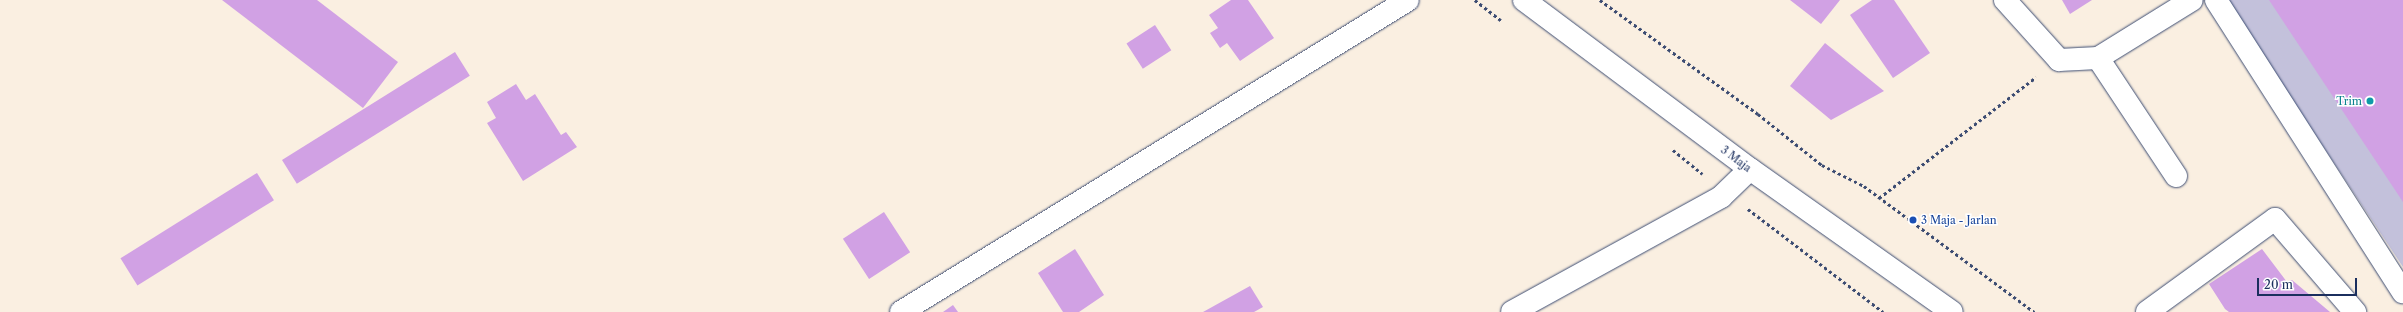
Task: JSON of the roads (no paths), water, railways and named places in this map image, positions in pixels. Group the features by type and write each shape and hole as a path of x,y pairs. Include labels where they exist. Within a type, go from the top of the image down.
{"street":[{"path":"901,312 1408,0"},
{"name":"3 Maja","path":"1524,0 1750,169 1952,312"},
{"path":"2005,0 2058,60 2098,58 2192,0"},
{"path":"2216,0 2403,292"},
{"path":"2098,58 2176,176"},
{"path":"1512,312 1725,192 1750,169"},
{"path":"2147,312 2274,219 2355,312"}],"place":[{"name":"Trim","path":"2370,101"},
{"name":"3 Maja - Jarlan","path":"1913,220"}]}
